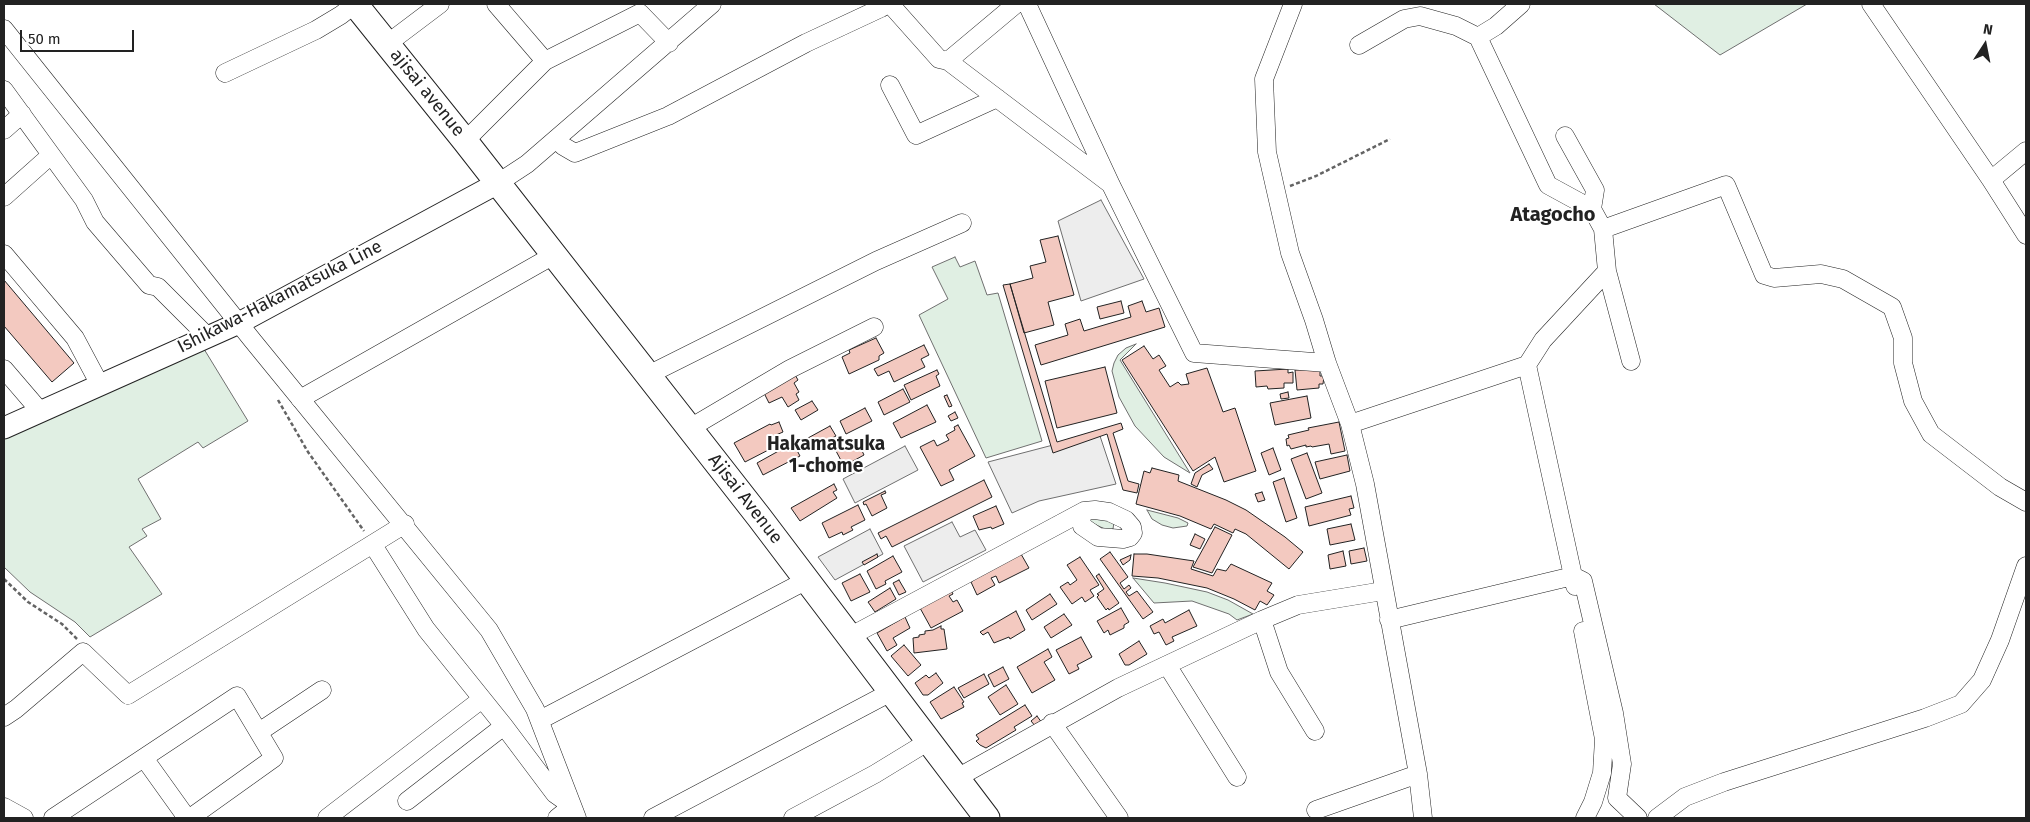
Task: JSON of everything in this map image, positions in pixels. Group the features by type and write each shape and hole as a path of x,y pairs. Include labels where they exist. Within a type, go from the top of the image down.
{"highway":[{"name":"ajisai avenue","path":"355,4 498,183"},
{"name":"Ajisai Avenue","path":"498,183 690,428 987,818"}],"main road":[{"name":"Ishikawa-Hakamatsuka Line","path":"4,428 239,323 498,183"}],"street":[{"path":"225,73 316,30 355,4"},
{"path":"387,44 440,4"},
{"path":"496,4 545,61"},
{"path":"498,183 517,172 557,139 712,4"},
{"path":"557,139 563,146 575,153 668,116 806,43 888,4 943,60 1111,184"},
{"path":"943,60 1016,4"},
{"path":"1027,4 1111,184 1194,354 1327,363"},
{"path":"1293,4 1264,79 1267,152 1290,253 1327,363 1350,424 1365,484 1383,591 1418,774 1423,818"},
{"path":"1478,37 1496,26 1521,4"},
{"path":"1871,4 1991,180 2026,235"},
{"path":"465,141 545,61 640,13 669,43"},
{"path":"1359,45 1404,18 1420,16 1456,26 1478,37 1548,185 1592,209 1603,229 1607,271 1631,361"},
{"path":"4,29 300,399 405,524 489,630 535,709 574,812"},
{"path":"890,85 916,135 997,98"},
{"path":"4,90 84,200 95,222 149,285 158,287 208,337"},
{"path":"4,130 22,114"},
{"path":"1566,136 1595,190 1592,209"},
{"path":"1991,180 2026,151"},
{"path":"4,197 52,155"},
{"path":"1603,229 1726,185 1764,275 1774,278 1821,274 1843,279 1892,307 1903,338 1902,363 1913,401 1930,434 2000,487 2026,502"},
{"path":"648,374 876,261 962,223"},
{"path":"4,254 75,338 100,385"},
{"path":"300,399 554,255"},
{"path":"1350,424 1527,365 1543,340 1607,271"},
{"path":"690,428 790,369 874,327"},
{"path":"1527,365 1573,576 1604,740 1602,773 1593,802 1585,818"},
{"path":"4,369 40,411"},
{"path":"849,637 1026,543 1074,515 1081,514"},
{"path":"4,717 83,652 128,695 405,524"},
{"path":"373,545 426,629 504,726 555,794 574,812"},
{"path":"1657,818 1686,797 1724,782 1925,718 1961,704 1982,680 2000,640 2026,566"},
{"path":"1389,620 1573,576 1583,581 1614,713 1622,764 1617,798 1638,818"},
{"path":"540,720 807,580"},
{"path":"957,778 1052,723 1118,688 1262,620 1298,605 1383,591"},
{"path":"1262,620 1279,672 1315,731"},
{"path":"1167,665 1237,777"},
{"path":"259,732 322,690"},
{"path":"653,818 892,692"},
{"path":"54,818 144,758 237,696 274,758 188,818 144,758"},
{"path":"326,818 482,699"},
{"path":"1052,723 1118,818"},
{"path":"407,801 504,726"},
{"path":"793,818 875,774 929,741"},
{"path":"1316,810 1418,774"},
{"path":"557,818 574,812"}],"path":[{"path":"1275,192 1316,176 1390,138"},
{"path":"274,393 308,452 373,545"},
{"path":"4,579 28,602 62,624 76,637 83,652"}],"green space":[{"path":"1654,4 1807,4 1720,55"},
{"path":"955,257 960,267 975,261 987,295 998,293 1042,441 986,458 919,315 948,299 932,267"},
{"path":"1136,344 1120,360 1190,473 1164,457 1135,426 1119,397 1112,371 1114,363 1118,355 1126,348"},
{"path":"204,349 248,421 203,448 198,442 138,479 161,519 142,529 147,536 129,547 162,594 90,637 75,622 30,592 4,567 4,438"},
{"path":"1147,510 1178,518 1188,523 1187,526 1173,528 1162,525 1152,519"},
{"path":"1096,517 1114,522 1113,529 1107,530 1090,522 1091,519"},
{"path":"1133,578 1207,592 1228,600 1253,614 1237,620 1229,614 1192,601 1154,603"}],"shaded area":[{"path":"1101,200 1144,279 1081,301 1058,221"},
{"path":"1099,433 1116,484 1039,501 1012,513 988,462"},
{"path":"905,446 918,470 855,503 843,479"},
{"path":"952,522 960,537 975,530 986,550 923,582 904,546"},
{"path":"870,529 883,554 835,580 818,557"}],"building":[{"path":"1058,236 1074,295 1048,302 1054,325 1024,333 1010,284 1033,278 1030,266 1046,262 1040,240"},
{"path":"4,280 74,363 52,382 4,326"},
{"path":"1010,284 1057,442 1121,423 1123,429 1113,433 1128,481 1139,484 1137,493 1123,490 1107,434 1053,453 1003,285"},
{"path":"1121,301 1124,313 1100,319 1097,307"},
{"path":"1142,301 1146,312 1159,308 1165,327 1041,365 1035,345 1068,335 1065,324 1080,319 1084,331 1131,317 1128,306"},
{"path":"876,338 884,353 879,356 879,360 849,374 842,357 850,353 849,350"},
{"path":"924,345 929,355 921,359 925,367 894,382 889,371 878,376 874,369"},
{"path":"1144,346 1153,359 1159,355 1166,366 1159,370 1170,387 1178,382 1181,385 1189,384 1186,374 1207,368 1223,412 1235,408 1256,471 1224,482 1215,457 1193,471 1122,360"},
{"path":"1105,367 1117,413 1057,428 1045,381"},
{"path":"1288,369 1288,373 1293,372 1293,383 1284,383 1284,388 1268,389 1267,386 1256,387 1255,371"},
{"path":"1320,369 1320,376 1324,376 1323,384 1319,384 1319,388 1297,390 1295,370"},
{"path":"937,370 939,374 936,376 940,386 911,400 904,385"},
{"path":"794,373 798,380 794,383 799,392 796,394 799,400 788,407 782,397 769,403 764,393"},
{"path":"903,389 910,402 884,415 878,402"},
{"path":"1288,392 1289,398 1281,399 1280,394"},
{"path":"947,395 952,406 949,407 944,396"},
{"path":"1307,396 1311,418 1275,425 1270,403"},
{"path":"812,401 818,410 801,420 795,410"},
{"path":"927,405 936,422 901,438 893,423"},
{"path":"865,408 872,421 846,434 840,421"},
{"path":"955,412 958,418 951,421 948,416"},
{"path":"779,422 783,432 776,435 780,444 745,462 734,443 770,424"},
{"path":"1339,422 1345,451 1331,454 1329,444 1312,447 1306,447 1306,445 1291,449 1289,445 1287,446 1286,439 1289,438 1288,435 1309,430 1308,428"},
{"path":"958,425 975,456 949,470 954,480 941,486 920,447 934,440 937,446 949,440 946,435 955,430 954,427"},
{"path":"830,426 836,436 813,448 808,438"},
{"path":"857,440 864,455 844,466 836,451"},
{"path":"793,443 800,456 763,475 757,463"},
{"path":"1273,448 1281,470 1269,475 1261,453"},
{"path":"1307,453 1322,493 1306,499 1291,459"},
{"path":"1347,455 1350,471 1320,479 1315,462"},
{"path":"1209,464 1213,469 1202,475 1197,487 1191,484 1195,473"},
{"path":"1152,468 1179,475 1178,481 1246,510 1303,552 1289,569 1246,534 1235,529 1233,533 1214,524 1211,529 1180,516 1136,504 1144,471 1150,473"},
{"path":"1284,478 1297,518 1286,522 1273,482"},
{"path":"984,480 992,497 892,547 886,536 881,539 878,533"},
{"path":"834,484 837,490 833,492 837,498 800,521 791,508"},
{"path":"885,491 886,493 881,495 887,508 872,516 863,502"},
{"path":"1262,492 1265,500 1258,502 1255,494"},
{"path":"1351,496 1354,508 1349,509 1351,515 1309,526 1305,507"},
{"path":"858,505 865,520 851,527 853,530 843,535 842,532 829,538 822,523"},
{"path":"996,506 1004,524 992,529 991,527 979,530 973,516"},
{"path":"1351,524 1355,540 1330,545 1327,529"},
{"path":"1215,527 1232,535 1212,573 1193,567"},
{"path":"1195,534 1205,539 1200,549 1190,545"},
{"path":"1364,548 1367,561 1351,564 1349,551"},
{"path":"1343,551 1346,566 1330,569 1328,555"},
{"path":"1110,552 1128,577 1120,583 1124,589 1129,585 1131,588 1126,592 1129,596 1137,591 1153,612 1143,619 1100,559"},
{"path":"877,554 878,557 864,565 862,562"},
{"path":"1021,554 1029,568 999,583 996,576 991,578 995,585 977,595 971,582 973,579"},
{"path":"1134,554 1147,554 1194,561 1191,569 1213,576 1217,569 1226,571 1231,564 1272,583 1267,591 1274,595 1267,605 1260,601 1255,610 1207,588 1158,578 1132,576"},
{"path":"1131,555 1130,560 1123,565 1120,560"},
{"path":"893,556 902,572 885,581 886,584 876,589 867,571"},
{"path":"1080,557 1099,585 1090,590 1094,596 1085,602 1082,597 1072,604 1060,587 1068,582 1070,585 1077,580 1067,565"},
{"path":"860,574 870,592 851,601 842,583"},
{"path":"1099,574 1119,603 1109,610 1108,608 1106,610 1097,597 1099,595 1097,594 1104,589 1096,576"},
{"path":"899,580 906,592 899,595 893,583"},
{"path":"890,588 896,599 875,612 868,602"},
{"path":"951,590 953,594 949,596 953,602 957,600 963,611 931,628 920,608"},
{"path":"1050,594 1057,604 1032,620 1026,610"},
{"path":"1121,608 1129,622 1124,625 1124,628 1110,635 1108,630 1104,633 1097,621"},
{"path":"1189,610 1197,626 1172,637 1174,641 1166,645 1159,632 1154,634 1150,626 1163,619 1165,623"},
{"path":"1016,611 1025,630 1010,639 1009,637 994,643 988,632 983,635 980,632"},
{"path":"1064,614 1072,625 1051,638 1044,627"},
{"path":"905,617 910,628 893,638 897,645 887,651 877,633"},
{"path":"941,626 941,629 944,629 947,649 914,653 913,638 925,634 925,631"},
{"path":"1081,637 1092,657 1077,665 1079,669 1069,674 1056,650"},
{"path":"1139,641 1147,654 1129,665 1125,665 1119,654"},
{"path":"904,645 921,665 908,676 891,656"},
{"path":"1048,649 1052,657 1044,662 1055,680 1032,693 1017,667"},
{"path":"1003,667 1009,679 994,687 988,675"},
{"path":"936,673 943,683 928,695 923,695 915,683 926,675 929,678"},
{"path":"984,674 989,684 964,698 958,688"},
{"path":"1006,685 1018,704 1000,715 988,697"},
{"path":"954,687 964,702 962,703 964,707 941,719 930,702"},
{"path":"1025,705 1032,716 1014,727 1016,730 986,748 976,741 979,739 976,735"},
{"path":"1037,716 1042,723 1036,727 1031,721"}],"district":[{"name":"Atagocho","path":"1553,215"},
{"name":"Hakamatsuka 1-chome","path":"826,456"}]}
